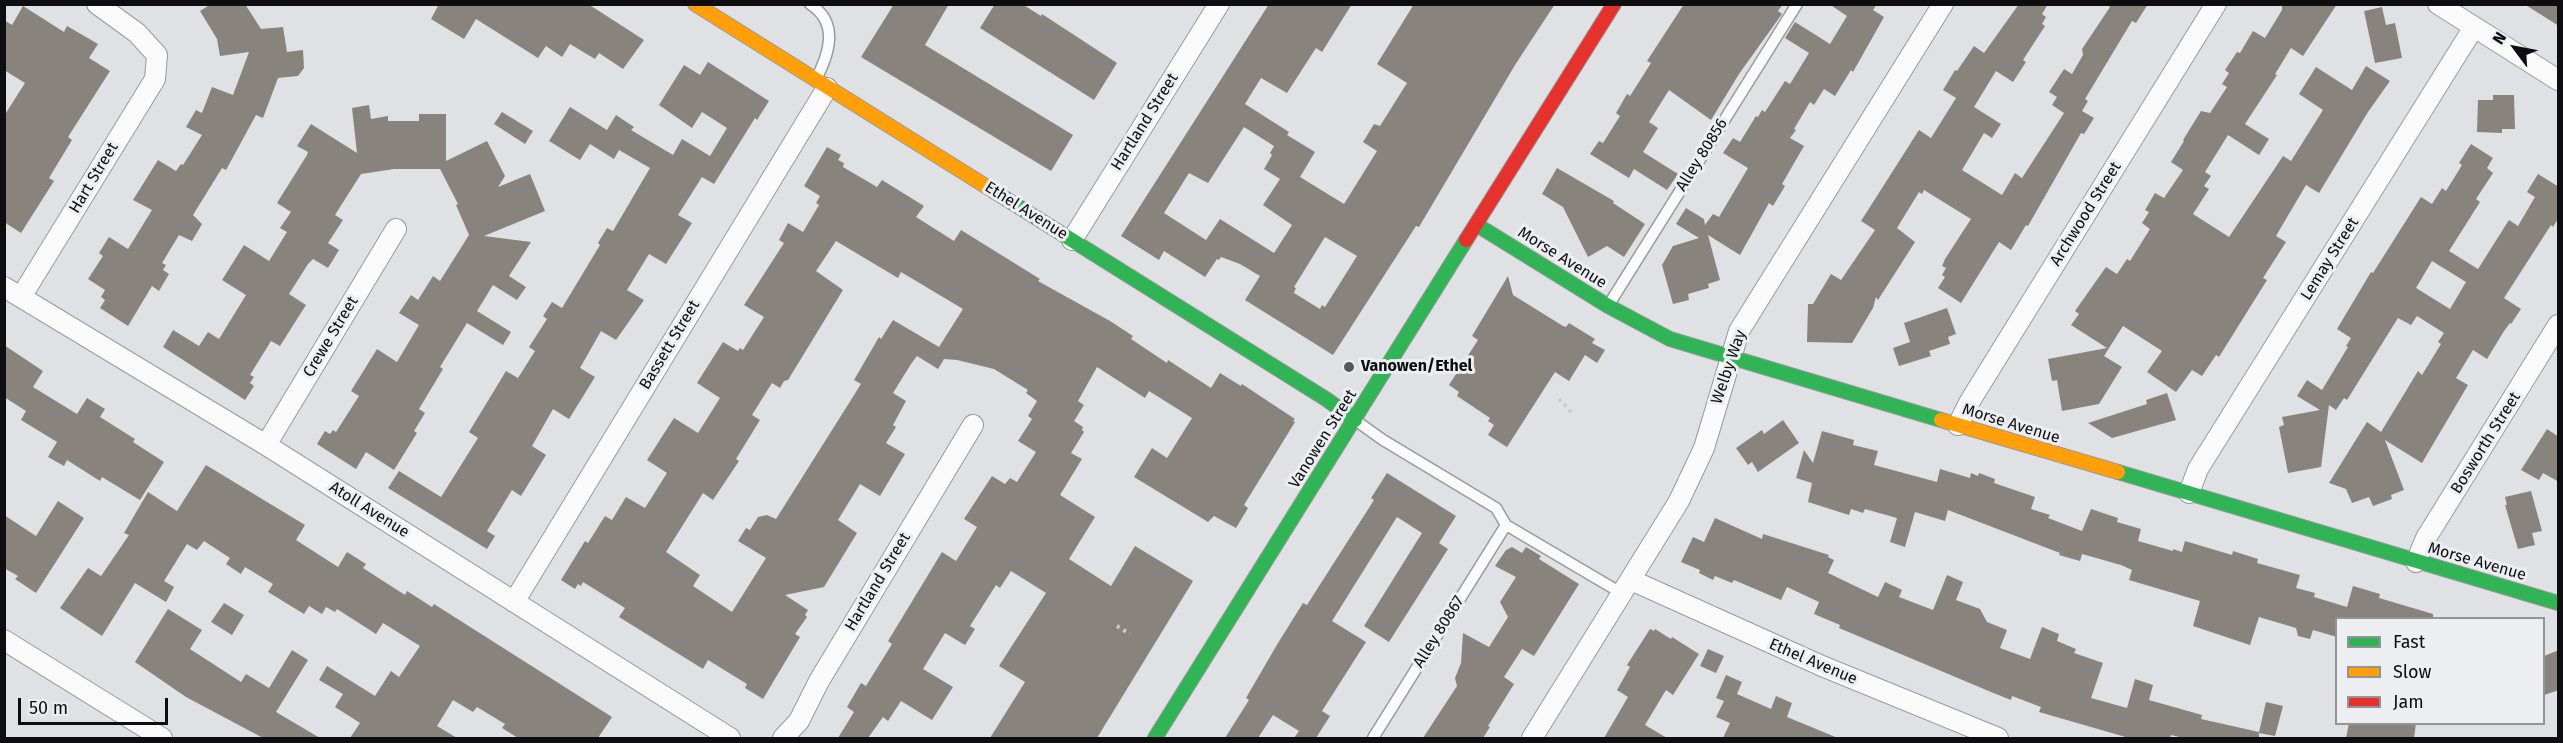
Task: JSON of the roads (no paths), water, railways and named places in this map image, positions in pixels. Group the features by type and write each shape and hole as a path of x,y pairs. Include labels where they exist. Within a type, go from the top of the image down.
{"street":[{"name":"Hart Street","path":"13,292 155,79 157,55 138,33 97,4"},
{"name":"Ethel Avenue","path":"695,4 1326,399 1355,420"},
{"name":"Hartland Street","path":"1072,240 1219,4"},
{"name":"Vanowen Street","path":"1155,738 1614,4"},
{"name":"Welby Way","path":"1532,738 1680,501 1704,448 1739,331 1943,4"},
{"name":"Archwood Street","path":"1958,426 1970,401 2216,4"},
{"path":"2438,4 2559,80"},
{"name":"Lemay Street","path":"2189,493 2204,459 2474,27"},
{"name":"Bassett Street","path":"514,602 821,84"},
{"name":"Morse Avenue","path":"1477,225 1608,306 1670,339 2559,603"},
{"name":"Crewe Street","path":"266,445 396,229"},
{"name":"Atoll Avenue","path":"13,292 266,445 730,738"},
{"name":"Bosworth Street","path":"2416,562 2426,538 2559,326"},
{"name":"Hartland Street","path":"783,738 799,721 819,681 973,424"},
{"name":"Ethel Avenue","path":"1627,587 1998,738"},
{"path":"4,640 162,738"}],"lane":[{"path":"810,4 824,16 831,41 821,84"},
{"name":"Alley 80856","path":"1608,306 1797,4"},
{"path":"1355,420 1383,440 1496,508 1506,525 1627,587"},
{"name":"Alley 80867","path":"1373,738 1506,525"}],"place":[{"name":"Vanowen/Ethel","path":"1349,367"}]}
